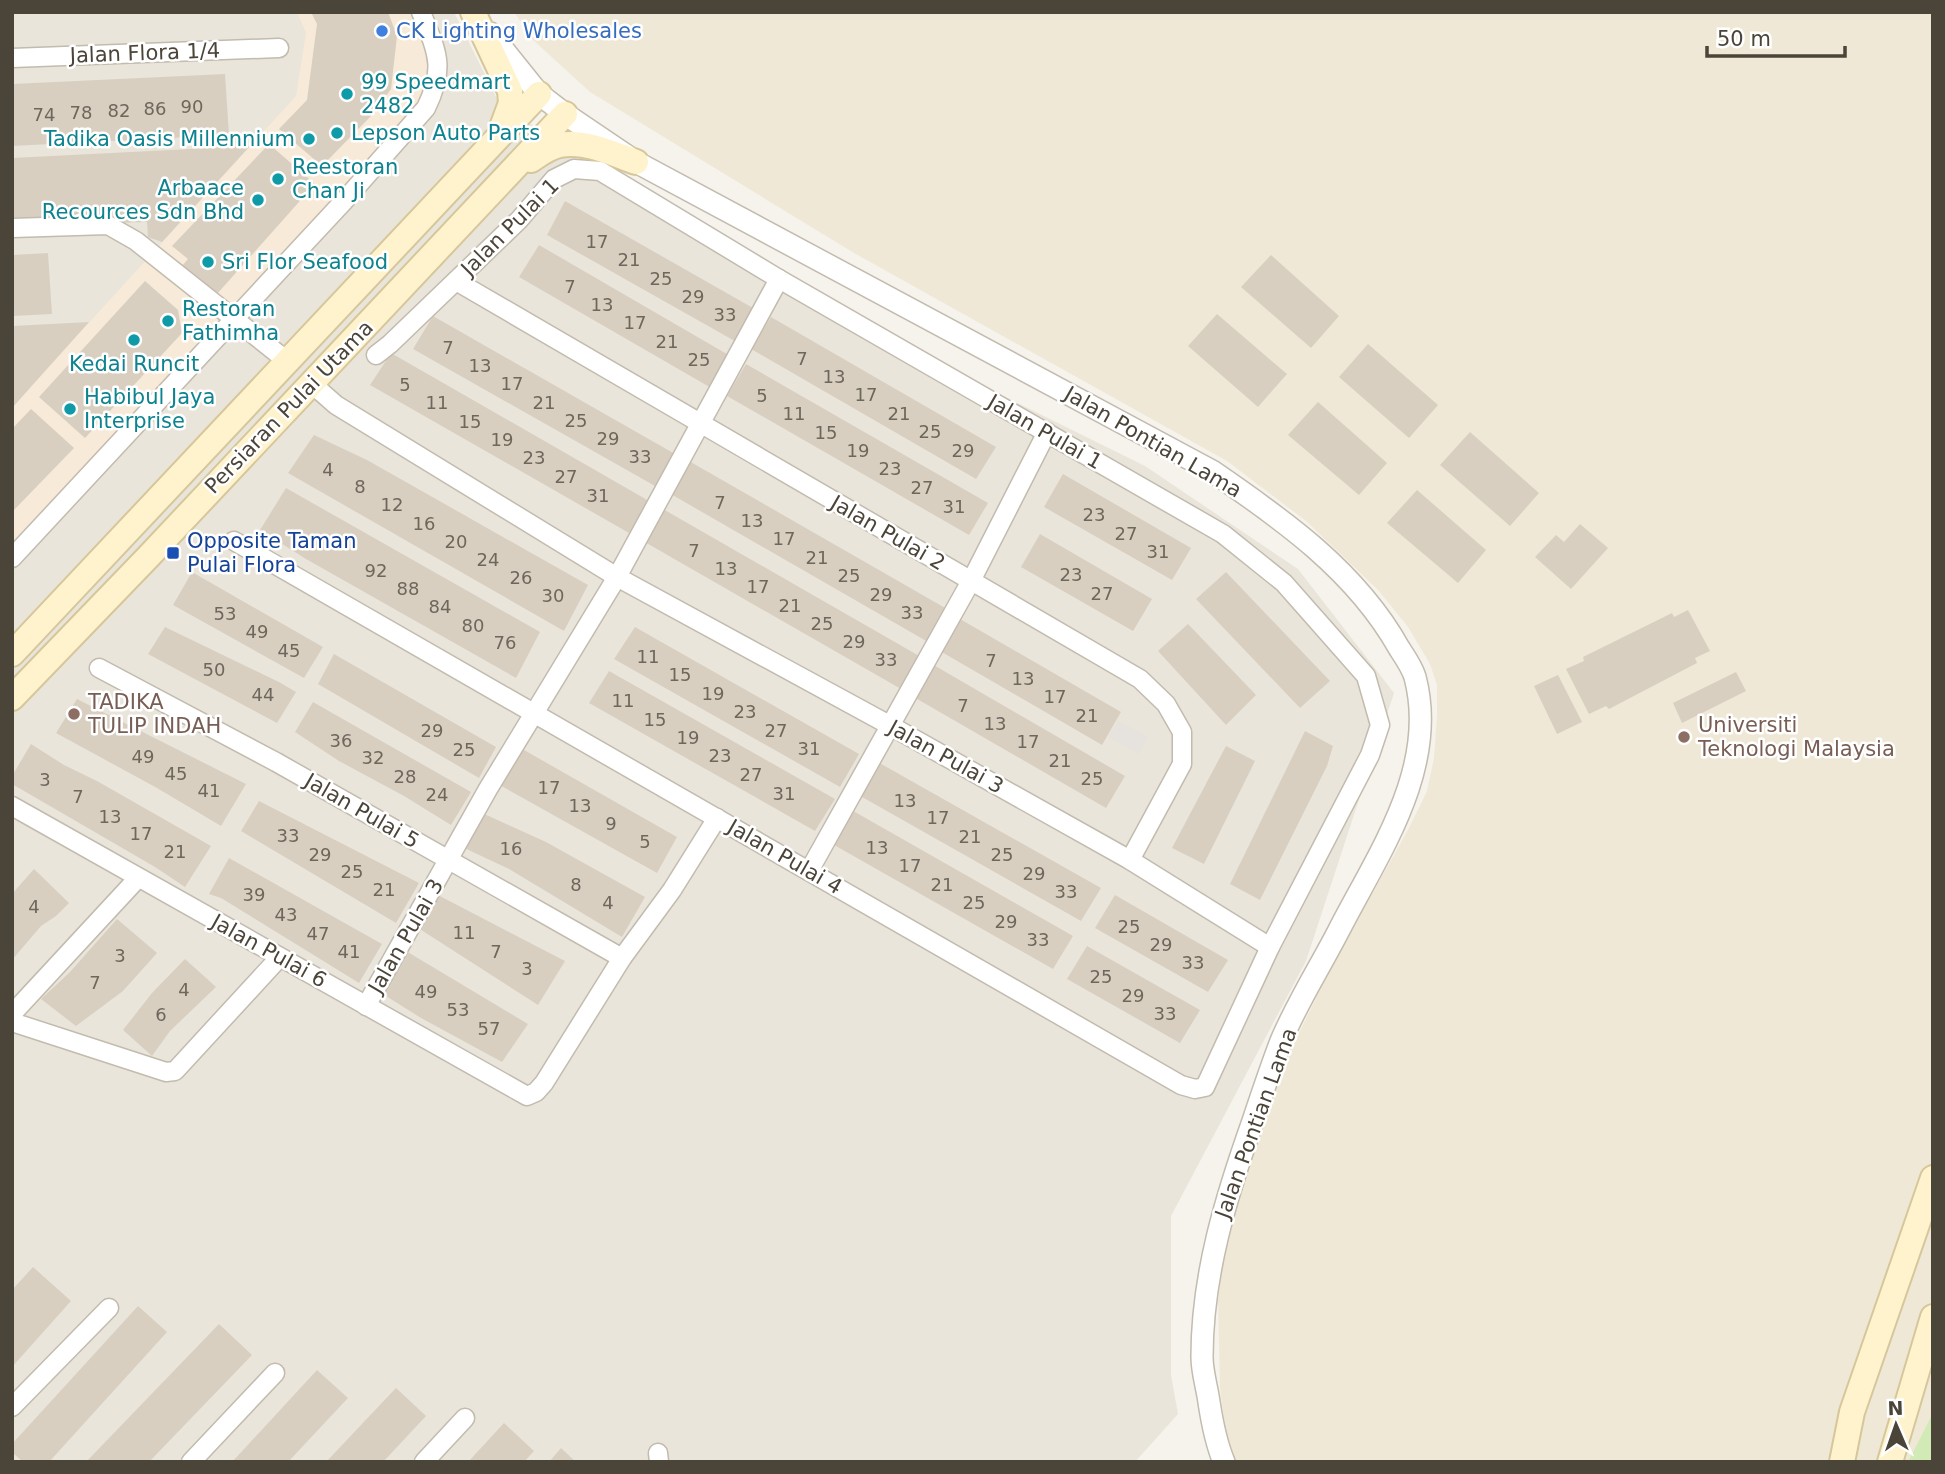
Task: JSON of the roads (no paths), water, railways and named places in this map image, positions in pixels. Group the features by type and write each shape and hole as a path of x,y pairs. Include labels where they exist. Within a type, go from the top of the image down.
{"main road":[{"path":"474,12 510,91 511,103 506,118 489,148"},
{"name":"Persiaran Pulai Utama","path":"12,654 539,94"},
{"name":"Persiaran Pulai Utama","path":"12,698 565,114"},
{"path":"504,178 548,149 562,144 597,148 636,162"},
{"path":"287,361 311,383"},
{"path":"1842,1462 1852,1412 1933,1178"},
{"path":"1890,1462 1933,1317"}],"street":[{"path":"12,558 344,201 426,108 435,89 439,67 421,12"},
{"name":"Jalan Pontian Lama","path":"474,12 539,94 636,162 1212,471 1270,511 1321,553 1364,596 1415,675 1420,709 1418,749 1410,787 1384,845 1282,1040 1231,1183 1214,1246 1205,1308 1202,1359 1210,1412 1224,1462"},
{"name":"Jalan Flora 1/4","path":"12,58 279,48"},
{"name":"Jalan Pulai 1","path":"376,355 519,220 554,179 569,171 583,168 600,170 779,279 1223,534 1283,583 1366,676 1380,725 1370,755 1270,947"},
{"path":"12,228 108,225 136,241 287,361"},
{"path":"617,578 779,279"},
{"name":"Jalan Pulai 2","path":"456,281 1140,679 1166,704 1182,732 1182,764 1130,860"},
{"name":"Jalan Pulai 3","path":"311,383 336,405 617,578 891,726 1130,860 1270,947"},
{"path":"809,871 971,581 1046,432"},
{"name":"Jalan Pulai 4","path":"234,541 1181,1085 1195,1089 1205,1087 1270,947"},
{"name":"Jalan Pulai 3","path":"366,1006 533,714 617,578"},
{"name":"Jalan Pulai 5","path":"99,668 276,762 622,958"},
{"name":"Jalan Pulai 6","path":"12,806 527,1096 536,1092 544,1083 622,958"},
{"path":"622,958 672,890 717,818"},
{"path":"12,1014 138,878"},
{"path":"12,1023 166,1072 175,1071 279,958"},
{"path":"12,1407 109,1308"},
{"path":"191,1462 275,1373"},
{"path":"1831,1462 1852,1412"},
{"path":"424,1462 465,1418"}],"place":[{"name":"CK Lighting Wholesales","path":"382,31"},
{"name":"99 Speedmart 2482","path":"347,94"},
{"name":"Lepson Auto Parts","path":"337,133"},
{"name":"Tadika Oasis Millennium","path":"309,139"},
{"name":"Reestoran Chan Ji","path":"278,179"},
{"name":"Arbaace Recources Sdn Bhd","path":"258,200"},
{"name":"Sri Flor Seafood","path":"208,262"},
{"name":"Restoran Fathimha","path":"168,321"},
{"name":"Kedai Runcit","path":"134,340"},
{"name":"Habibul Jaya Interprise","path":"70,409"},
{"name":"Opposite Taman Pulai Flora","path":"173,553"},
{"name":"TADIKA TULIP INDAH","path":"74,714"},
{"name":"Universiti Teknologi Malaysia","path":"1684,737"}]}
